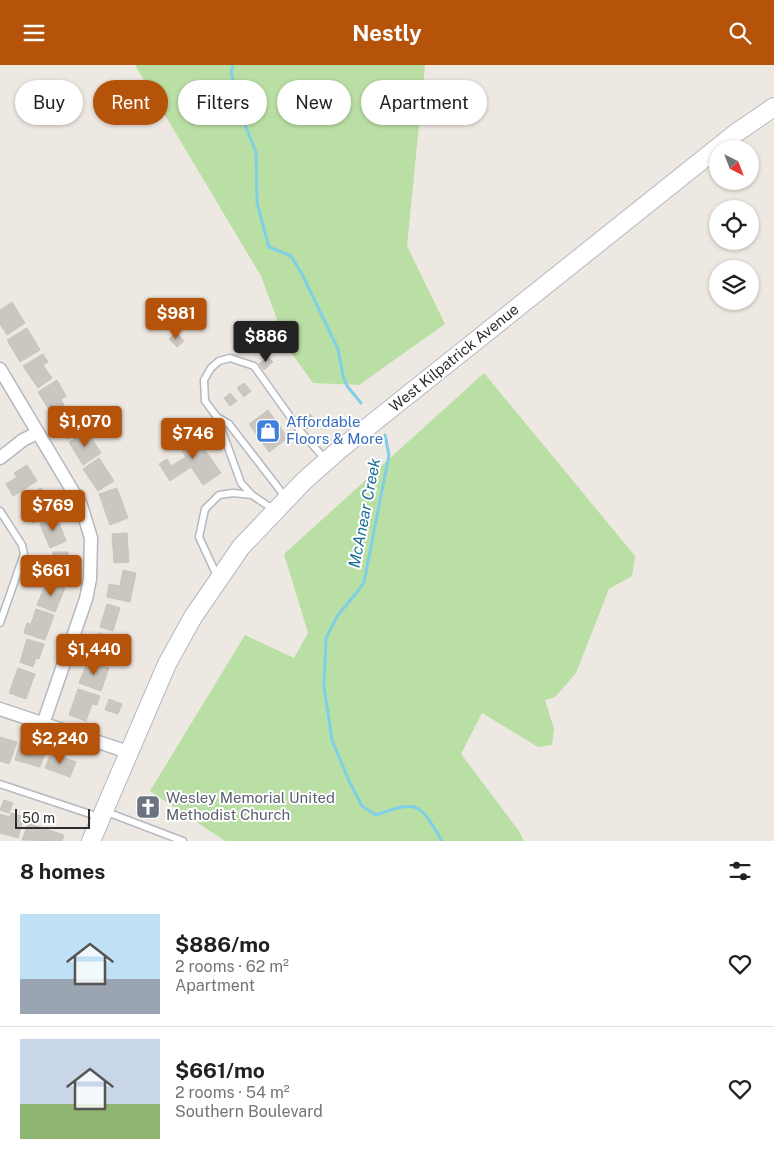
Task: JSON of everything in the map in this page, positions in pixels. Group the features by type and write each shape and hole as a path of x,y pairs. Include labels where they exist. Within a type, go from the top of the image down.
{"main road":[{"name":"West Kilpatrick Avenue","path":"91,841 167,664 193,617 242,547 281,505 327,461 721,145 774,107"}],"street":[{"path":"0,369 82,505 91,538 92,559 86,599 43,724"},
{"path":"0,458 37,433"},
{"path":"0,709 128,753"}],"lane":[{"path":"252,495 241,483 217,417 205,401 204,380 211,368 219,361 230,358 254,367 302,432 327,461"},
{"path":"217,417 229,424 281,505"},
{"path":"218,579 199,537 205,509 220,495 233,493 252,495 281,505"},
{"path":"0,511 22,545 24,554 0,623"},
{"path":"0,784 102,814 183,841"}],"green space":[{"path":"135,65 425,65 424,80 361,80 361,125 419,125 407,246 445,324 359,385 313,383 287,347 261,276 168,120 168,80 144,80"},
{"path":"484,373 635,556 632,576 609,589 576,673 555,697 545,700 554,729 552,745 538,747 482,713 461,754 519,831 524,841 225,841 150,791 245,635 294,658 308,633 284,554"}],"building":[{"path":"12,302 25,323 7,335 0,324 0,310"},
{"path":"27,328 40,350 20,362 7,340"},
{"path":"176,332 184,341 177,347 169,339"},
{"path":"43,354 48,362 43,365 52,378 38,388 23,366"},
{"path":"268,357 273,362 264,370 259,364"},
{"path":"57,380 66,396 61,399 64,405 51,413 38,392"},
{"path":"244,383 251,391 244,397 237,388"},
{"path":"230,393 237,401 230,406 224,398"},
{"path":"71,406 76,414 72,416 81,430 67,439 53,417"},
{"name":"Affordable Floors & More","path":"268,410 288,438 269,452 249,424"},
{"path":"310,414 316,422 307,429 301,421"},
{"path":"87,431 101,453 83,465 69,442"},
{"path":"192,432 195,437 201,434 207,443 202,446 221,473 203,485 191,467 170,481 159,464 167,459 171,466 186,457 176,443"},
{"path":"99,458 114,481 98,491 83,469"},
{"path":"27,465 37,481 13,496 6,484 17,477 14,473"},
{"path":"41,488 54,510 33,523 27,512 34,508 27,496"},
{"path":"117,488 128,518 110,525 99,494"},
{"path":"57,517 66,541 50,548 40,524"},
{"path":"127,533 129,562 114,563 112,534"},
{"path":"53,552 68,552 68,581 52,580"},
{"path":"123,570 136,573 130,602 107,597 109,584 120,586"},
{"path":"47,581 65,588 55,612 37,605"},
{"path":"107,604 120,608 113,631 100,627"},
{"path":"36,609 54,615 45,640 24,633 27,623 31,624"},
{"path":"99,633 119,640 115,651 120,653 116,664 91,655"},
{"path":"27,639 44,644 39,659 36,658 33,667 20,662"},
{"path":"88,660 109,668 101,691 79,683"},
{"path":"18,668 35,674 26,699 9,693"},
{"path":"78,689 100,696 97,705 92,704 86,721 69,715"},
{"path":"109,699 122,704 118,714 105,710"},
{"path":"0,737 17,742 9,764 0,761"},
{"path":"20,742 46,750 40,767 15,760"},
{"path":"51,753 76,762 70,777 45,768"},
{"path":"4,800 13,803 9,813 0,810"},
{"path":"11,813 24,817 18,838 0,833 0,814 10,817"},
{"path":"28,823 64,835 62,841 22,840"}],"waterway":[{"name":"McAnear Creek","path":"233,65 231,71 242,118 256,152 257,203 269,247 291,256 302,274 338,349 343,376 347,386 361,403"},
{"name":"McAnear Creek","path":"385,435 389,455 364,582 338,615 326,638 324,687 332,740 362,806 376,815 401,807 410,806 416,808 428,818 442,841"}],"place":[{"name":"Affordable Floors & More","path":"268,431"},
{"name":"Wesley Memorial United Methodist Church","path":"148,807"}]}
